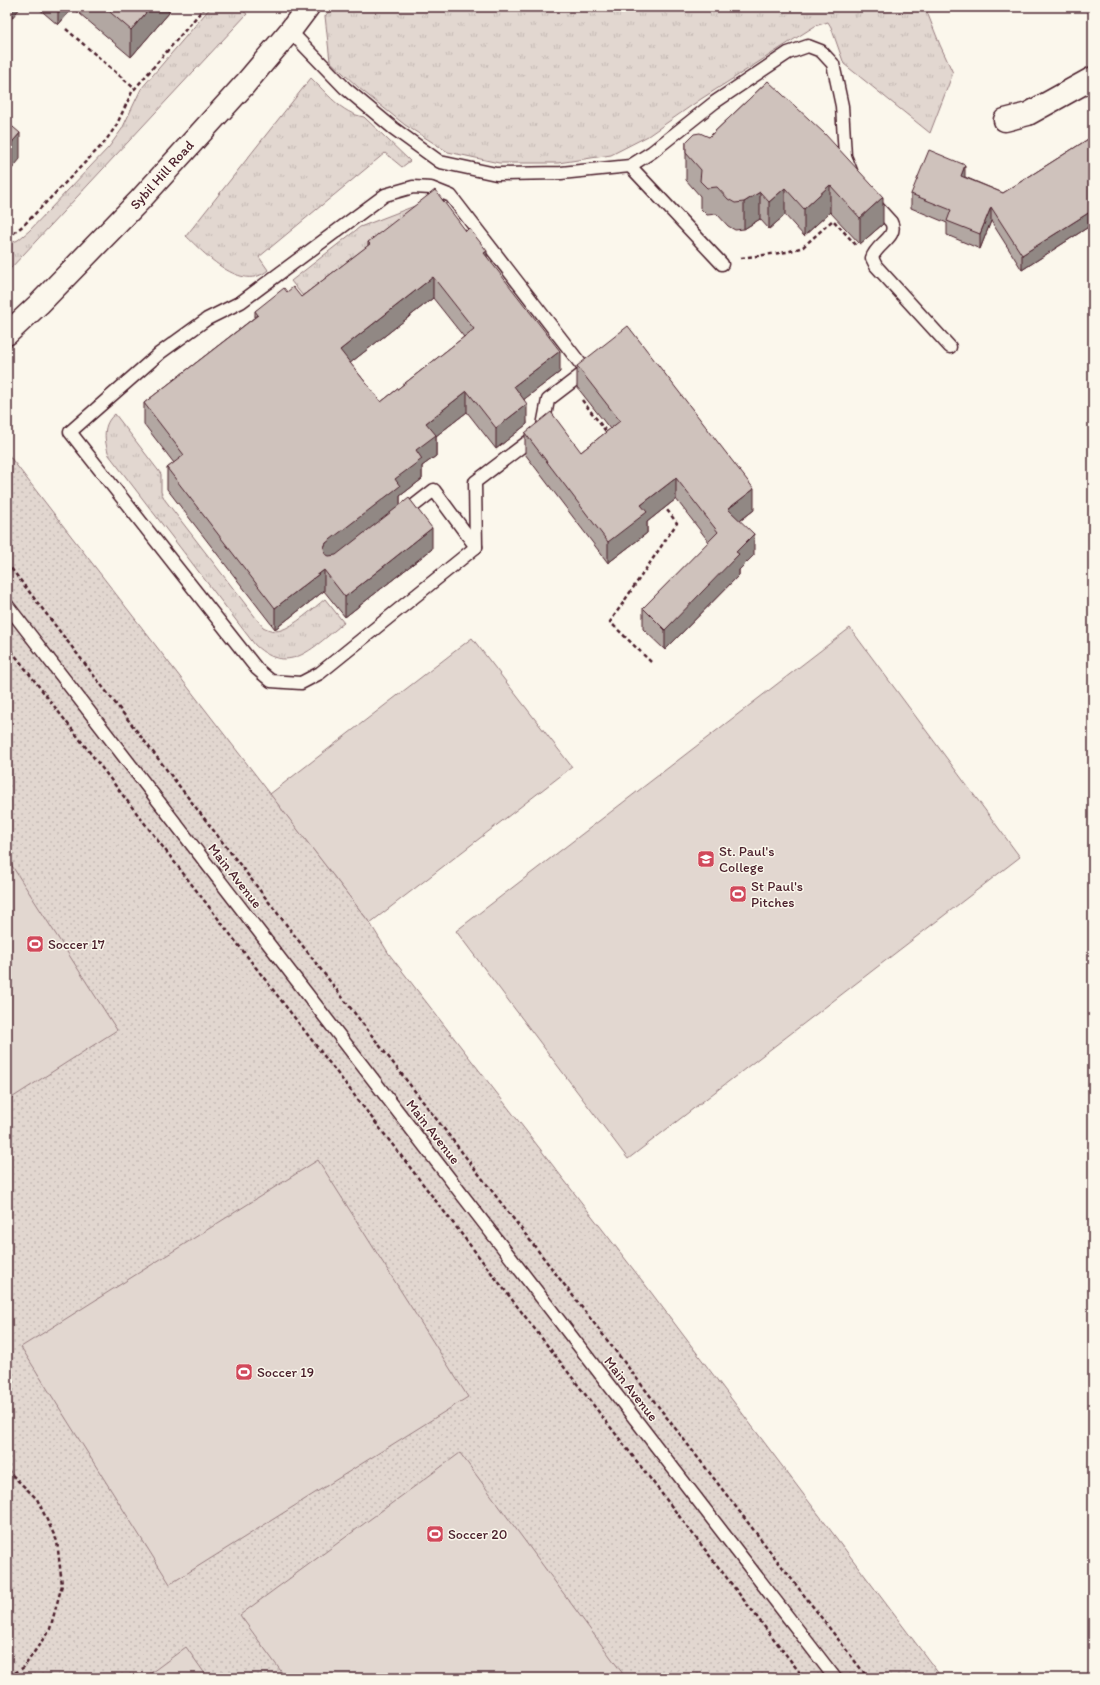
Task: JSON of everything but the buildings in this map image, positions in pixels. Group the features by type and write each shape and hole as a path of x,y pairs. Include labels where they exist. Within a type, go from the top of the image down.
{"main road":[{"name":"Sybil Hill Road","path":"7,334 39,304 112,230 245,84 290,31 308,7"},
{"path":"1005,120 1028,114 1093,78"}],"lane":[{"path":"290,31 345,88 393,128 440,162 496,174 561,173 630,166 652,152 715,102 788,53 808,46 821,51 833,64 842,106 845,156 858,185 893,226 892,234 874,251 872,258 876,266 950,347"},
{"path":"630,166 722,264"},
{"path":"413,187 431,188 451,196 586,371 548,400 542,430 475,482 476,547 320,673 301,683 271,681 257,669 70,432 160,353 207,319 241,302 385,195 413,187"},
{"path":"392,523 434,490 476,547"},
{"name":"Main Avenue","path":"7,604 836,1678"}],"path":[{"path":"7,235 14,233 25,224 104,143 116,126 135,89 205,7"},
{"path":"66,29 135,89"},
{"path":"722,264 740,259 787,252 803,247 833,220 858,248"},
{"path":"569,384 608,434"},
{"path":"651,662 610,622 676,523 662,504"},
{"path":"7,563 868,1678"},
{"path":"7,645 804,1678"},
{"path":"7,1470 37,1498 57,1541 62,1586 50,1629 24,1667 8,1678"}],"green space":[{"path":"211,7 238,7 247,14 10,269 7,266 7,245 18,240 29,231 109,147 122,129 141,89"},
{"path":"333,7 925,7 953,73 930,133 844,64 828,22 815,26 701,99 648,136 611,155 558,163 499,163 448,152 405,125 359,88 330,61 325,16"},
{"path":"311,78 341,107 356,115 364,117 410,161 402,167 385,153 259,257 268,270 258,276 247,277 235,274 213,261 186,236"},
{"path":"430,200 311,306 291,281 360,227"},
{"path":"115,414 161,474 161,492 165,500 263,627 274,631 279,631 286,628 325,599 344,623 302,655 291,658 280,659 268,654 255,645 109,455 105,433 108,423"},
{"path":"7,453 370,923 389,954 647,1287 942,1678 7,1678"},
{"name":"St Paul's Pitches","path":"850,628 1020,857 628,1159 456,931"},
{"path":"472,638 572,767 370,923 270,794"},
{"name":"Soccer 17","path":"7,858 117,1030 7,1101"},
{"name":"Soccer 19","path":"318,1160 468,1397 170,1584 21,1347"},
{"name":"Soccer 20","path":"460,1453 626,1678 286,1678 240,1615"},
{"path":"186,1647 208,1678 144,1678"}],"place":[{"name":"St. Paul's College","path":"706,859"},
{"name":"St Paul's Pitches","path":"738,894"},
{"name":"Soccer 17","path":"35,944"},
{"name":"Soccer 19","path":"244,1372"},
{"name":"Soccer 20","path":"435,1534"}]}
